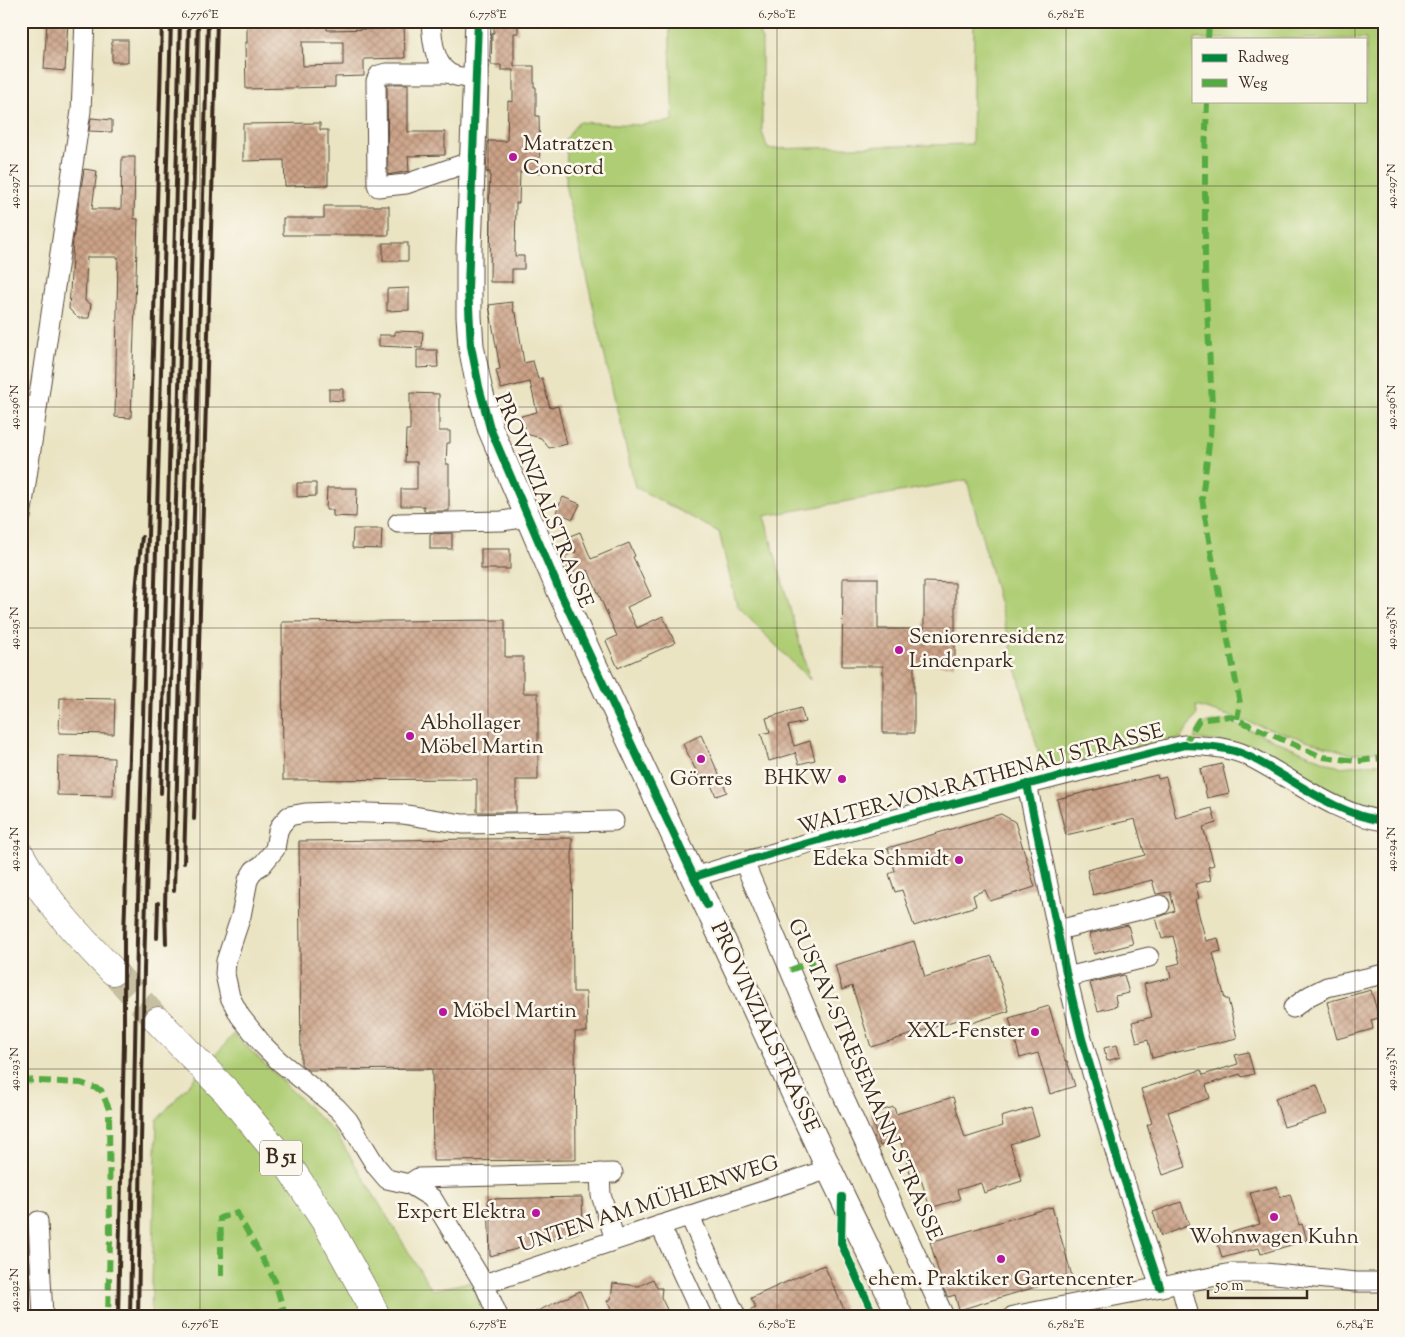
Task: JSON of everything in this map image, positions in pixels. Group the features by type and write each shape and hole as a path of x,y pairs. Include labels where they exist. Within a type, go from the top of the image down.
{"highway":[{"path":"21,856 51,903 112,971"},
{"name":"B 51","path":"158,1021 227,1092 290,1168 327,1224 376,1316"}],"main road":[{"name":"PROVINZIALSTRASSE","path":"478,21 468,288 471,346 490,428 560,594 829,1169 900,1316"}],"street":[{"path":"21,517 81,111 85,21"},
{"path":"431,21 436,54 439,63 446,72"},
{"path":"472,161 406,184 378,187 376,81 379,75 386,74 446,72 456,76 476,78"},
{"path":"398,523 502,521 528,517"},
{"name":"WALTER-VON-RATHENAU STRASSE","path":"694,877 1027,784 1184,745 1209,746 1248,756 1320,798 1370,819 1384,821"},
{"path":"1027,784 1067,977 1082,1039 1118,1161 1160,1287"},
{"path":"498,1316 484,1284 432,1198 409,1184 386,1179 348,1120 338,1108 279,1062 240,1016 230,998 225,974 226,961 235,936 248,880 254,870 262,865 275,849 278,831 289,816 305,813 332,812 402,814 463,824 614,821"},
{"name":"GUSTAV-STRESEMANN-STRASSE","path":"744,862 844,1098 944,1316"},
{"path":"1058,930 1160,905"},
{"path":"1067,977 1149,957"},
{"path":"1293,1008 1309,996 1327,987 1384,974"},
{"name":"UNTEN AM MÜHLENWEG","path":"484,1284 829,1169"},
{"path":"409,1184 418,1178 600,1182 601,1195 615,1240"},
{"path":"689,1215 736,1316"},
{"path":"38,1221 43,1316"},
{"path":"660,1225 702,1316"},
{"path":"1013,1316 1232,1273 1265,1273 1382,1286"},
{"path":"1180,1283 1189,1316"}],"green space":[{"path":"669,21 754,21 762,40 762,132 768,149 972,144 974,21 1384,21 1384,750 1351,754 1196,706 1197,714 1181,738 1043,770 967,480 764,516 810,680 737,606 719,532 635,487 566,189 567,138 578,122 640,125 673,121"},
{"path":"1226,720 1339,767 1384,763 1384,806 1350,801 1252,745 1194,739 1201,724"},
{"path":"234,1034 337,1135 432,1290 470,1282 488,1316 151,1316 157,1120"}],"building":[{"path":"47,21 68,21 65,71 44,69"},
{"path":"247,21 327,21 327,30 377,29 377,24 404,23 405,58 364,59 364,76 335,77 335,87 246,89 245,43 247,43","holes":["302,42 343,42 343,65 303,66"]},
{"path":"494,21 518,21 518,33 514,33 514,66 534,66 536,116 539,116 540,173 520,172 519,203 516,203 515,256 524,256 524,269 512,269 512,282 490,282 490,172 486,172 488,141 507,141 508,101 513,102 513,70 501,70 501,65 491,65"},
{"path":"112,40 128,40 128,62 112,62"},
{"path":"387,84 408,84 408,132 445,132 445,155 408,156 409,171 388,175"},
{"path":"91,118 112,120 112,132 89,131"},
{"path":"320,123 320,130 328,130 328,185 285,186 284,160 243,161 243,124"},
{"path":"122,157 135,157 134,219 138,219 131,418 115,417 118,257 87,257 85,301 91,304 89,318 78,318 69,309 73,240 84,169 97,171 92,209 121,209"},
{"path":"324,206 389,206 389,235 283,235 283,218 324,218"},
{"path":"383,243 408,243 408,261 383,261"},
{"path":"409,288 409,310 387,311 387,289"},
{"path":"512,302 514,313 516,313 524,363 533,361 538,379 542,378 550,408 558,406 567,444 549,448 541,438 526,434 521,416 537,412 530,382 501,389 496,370 500,369 489,305"},
{"path":"395,331 423,332 422,348 379,346 379,335 395,335"},
{"path":"417,350 437,350 438,367 417,368"},
{"path":"329,389 343,389 343,401 329,400"},
{"path":"410,393 439,394 439,431 450,431 450,443 447,443 446,464 449,464 449,511 424,511 424,506 401,506 401,489 417,489 417,462 405,462 406,430 410,430"},
{"path":"297,483 316,483 316,496 297,497"},
{"path":"327,488 357,488 356,517 333,516 333,510 326,510"},
{"path":"563,497 580,504 573,519 556,512"},
{"path":"353,529 382,529 381,549 352,548"},
{"path":"580,532 591,559 629,543 635,556 633,557 651,596 627,607 637,628 663,616 675,643 618,668 606,641 617,636 588,570 573,576 565,556 576,552 570,536"},
{"path":"452,533 452,549 430,549 430,534"},
{"path":"481,549 510,549 510,569 481,569"},
{"name":"Seniorenresidenz Lindenpark","path":"843,578 878,578 878,629 924,629 924,582 955,583 955,665 914,665 914,733 883,733 883,666 842,666"},
{"name":"Abhollager Möbel Martin","path":"505,620 505,657 523,657 523,693 538,693 538,780 516,780 516,812 477,812 477,779 283,780 282,622"},
{"path":"60,698 115,699 114,734 59,733"},
{"path":"801,708 805,722 788,726 794,746 810,741 815,760 799,764 795,753 769,761 761,734 770,732 766,718"},
{"name":"Görres","path":"701,735 727,792 716,796 709,780 702,783 683,744"},
{"path":"58,756 114,758 113,796 57,795"},
{"path":"1222,764 1229,793 1207,798 1200,769"},
{"path":"1157,775 1158,779 1166,777 1176,818 1212,808 1216,823 1203,827 1214,865 1208,867 1211,880 1195,884 1199,898 1195,900 1206,941 1218,938 1221,951 1213,953 1225,999 1228,999 1237,1038 1152,1058 1148,1040 1137,1043 1132,1022 1152,1017 1144,984 1171,978 1168,966 1180,963 1173,936 1162,939 1156,918 1175,911 1170,892 1156,894 1152,880 1093,895 1087,870 1145,855 1135,819 1066,835 1057,799"},
{"name":"Edeka Schmidt","path":"1001,814 1015,822 1035,887 990,901 985,890 973,895 976,906 914,926 902,890 895,892 889,874 895,871 888,848"},
{"name":"Möbel Martin","path":"572,838 573,992 586,992 587,1032 575,1032 576,1160 433,1161 432,1069 308,1070 301,1064 299,841"},
{"path":"1128,925 1133,944 1094,954 1089,934"},
{"path":"914,941 925,977 992,956 1009,1011 962,1026 960,1019 871,1047 852,986 842,990 835,965"},
{"path":"1124,975 1129,993 1115,996 1117,1006 1098,1011 1090,983"},
{"path":"1371,990 1379,1018 1371,1020 1373,1029 1337,1039 1327,1002"},
{"name":"XXL-Fenster","path":"1049,1006 1065,1061 1067,1061 1075,1086 1050,1094 1038,1053 1020,1058 1009,1018"},
{"path":"1117,1045 1120,1057 1107,1061 1104,1048"},
{"path":"1248,1052 1254,1074 1242,1077 1240,1074 1206,1085 1210,1098 1168,1112 1186,1167 1163,1175 1147,1125 1152,1123 1141,1089 1201,1070 1203,1075 1238,1064 1235,1055"},
{"path":"1317,1085 1327,1114 1284,1127 1275,1098"},
{"path":"953,1097 965,1138 1003,1126 1001,1117 1031,1108 1039,1135 1010,1144 1022,1181 984,1193 981,1183 957,1190 960,1199 930,1208 919,1173 911,1176 900,1140 880,1146 870,1114 894,1107 896,1114"},
{"name":"Wohnwagen Kuhn","path":"1277,1186 1280,1197 1290,1194 1299,1225 1302,1224 1307,1240 1261,1254 1259,1248 1222,1258 1216,1237 1260,1224 1250,1193"},
{"name":"Expert Elektra","path":"582,1197 583,1228 578,1233 490,1256 488,1199"},
{"path":"1181,1202 1189,1225 1161,1236 1153,1212"},
{"name":"ehem. Praktiker Gartencenter","path":"1052,1207 1072,1276 959,1310 955,1295 948,1297 944,1290 930,1242"},
{"path":"824,1265 847,1316 747,1316 746,1312 756,1308 751,1298"},
{"path":"653,1279 657,1288 662,1288 661,1297 670,1316 610,1316 611,1308 607,1301 611,1299 613,1283 639,1286"},
{"path":"580,1291 591,1316 527,1316"}],"tunnel":[{"path":"113,971 158,1021"}],"railway":[{"path":"130,1316 137,940 162,21"},
{"path":"138,1316 144,969 171,21"},
{"path":"161,793 180,21"},
{"path":"166,944 165,905 189,21"},
{"path":"174,891 198,21"},
{"path":"184,863 208,21"},
{"path":"194,819 217,21"},
{"path":"118,1316 124,1042 124,936 135,605 142,537"},
{"path":"157,938 158,903"}],"marked path":[{"path":"1208,38 1209,21"},
{"path":"1207,102 1205,269 1212,405 1202,498 1240,703 1237,719"},
{"path":"1184,745 1199,720 1229,716 1322,757 1358,761 1384,758"},
{"path":"790,970 815,961"},
{"path":"21,1080 81,1083 101,1090 109,1109 110,1240 108,1316"},
{"path":"221,1276 220,1218 237,1213 275,1281 285,1316"}],"cycle path":[{"path":"478,21 468,288 471,346 479,387 490,428 561,594 707,905"},
{"path":"694,877 877,824 1184,745 1217,748 1241,753 1330,803 1365,817 1384,821"},
{"path":"1027,784 1067,977 1082,1039 1118,1161 1160,1287"},
{"path":"842,1197 841,1243 874,1316"}],"place":[{"name":"Matratzen Concord","path":"513,157"},
{"name":"Seniorenresidenz Lindenpark","path":"899,650"},
{"name":"Abhollager Möbel Martin","path":"410,736"},
{"name":"Görres","path":"701,759"},
{"name":"BHKW","path":"842,779"},
{"name":"Edeka Schmidt","path":"959,860"},
{"name":"Möbel Martin","path":"443,1012"},
{"name":"XXL-Fenster","path":"1035,1032"},
{"name":"Expert Elektra","path":"536,1213"},
{"name":"Wohnwagen Kuhn","path":"1274,1217"},
{"name":"ehem. Praktiker Gartencenter","path":"1001,1259"}]}
